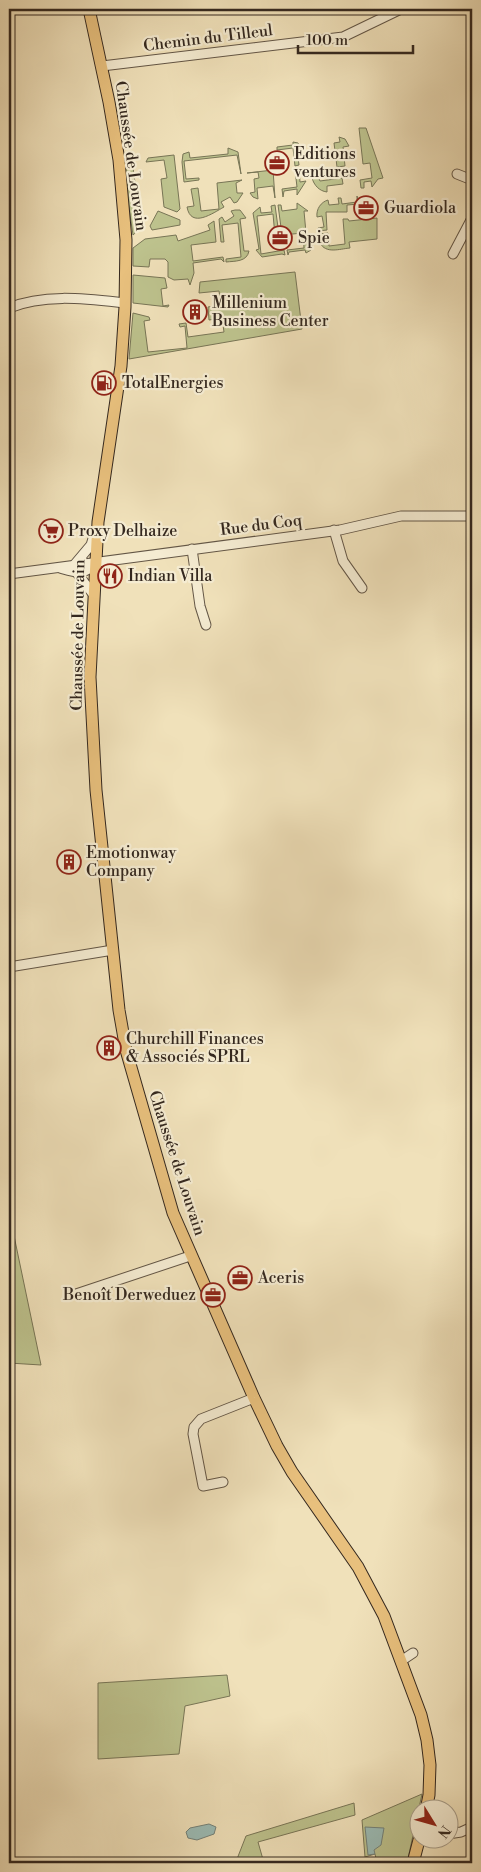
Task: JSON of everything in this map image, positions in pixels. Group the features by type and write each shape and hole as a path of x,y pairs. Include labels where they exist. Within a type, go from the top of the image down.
{"main road":[{"name":"Chaussée de Louvain","path":"90,9 119,160 124,210 125,304 121,366 98,522 93,594 90,687 96,790 119,1010 137,1093 173,1212 190,1256 254,1398 292,1472 358,1567 372,1591 401,1661 421,1715 427,1740 430,1765 428,1800"},
{"path":"413,1863 416,1850"}],"street":[{"name":"Chemin du Tilleul","path":"102,66 343,37 401,9"},
{"path":"457,174 472,180"},
{"path":"453,254 472,218"},
{"path":"9,308 27,301 40,300 99,300 125,304"},
{"name":"Rue du Coq","path":"95,562 334,530 401,516 472,516"},
{"path":"76,568 91,545 98,522"},
{"path":"334,530 343,561 362,588"},
{"path":"192,549 206,626"},
{"path":"9,574 59,567 76,568 86,572 95,562"},
{"path":"76,568 93,594"},
{"path":"9,967 113,950"},
{"name":"Chaussée de Louvain","path":"76,1294 190,1256"},
{"path":"223,1482 203,1486 193,1434 194,1427 201,1419 254,1398"},
{"path":"401,1661 413,1653"},
{"path":"458,1832 472,1827"}],"green space":[{"path":"359,128 366,128 383,178 378,179 372,187 371,181 364,182 364,188 361,188 360,180 372,178 370,163 363,164"},
{"path":"339,137 345,139 349,146 343,147 345,166 337,167 334,143 340,142"},
{"path":"293,142 298,143 302,149 297,150 299,165 295,166 293,148 277,150 277,147 293,145"},
{"path":"228,148 238,152 241,174 237,155 184,161 186,179 199,178 199,180 184,182 183,154 189,152 190,158 228,154"},
{"path":"174,155 180,209 177,212 164,207 161,179 167,178 164,160 146,162 148,158"},
{"path":"126,163 130,163 133,167 138,204 138,224 133,235 123,167"},
{"path":"299,169 300,182 306,181 297,195 297,189 284,191 283,197 282,189 297,187 295,170"},
{"path":"273,170 275,198 273,186 257,188 258,199 253,197 250,193 255,192 254,179 259,178 258,172 247,173"},
{"path":"318,177 320,181 342,178 343,184 327,186 327,192 317,187 313,181 312,178"},
{"path":"242,180 236,183 237,193 243,193 237,202 234,203 230,197 221,202 224,207 203,218 193,217 189,214 187,207 194,206 191,189 198,188 201,211 219,209 217,183"},
{"path":"357,196 359,204 347,205 347,212 326,212 327,230 318,231 318,228 324,227 322,216 317,217 317,211 321,204 328,200 329,205 339,204 338,198 341,198 342,204 357,202"},
{"path":"297,203 308,211 304,211 307,244 313,244 311,250 306,253 305,250 289,252 288,255 287,250 304,248 303,233 282,235 278,205 281,205 282,211 297,209"},
{"path":"275,205 279,235 275,236 273,214 257,216 261,254 284,250 285,255 262,257 256,250 259,249 253,213 260,207 261,213 272,212 271,206"},
{"path":"240,210 246,218 240,219 244,251 249,251 248,255 243,259 226,262 226,259 241,257 238,223 222,225 224,242 221,242 219,219 222,217 225,222 234,216 231,211"},
{"path":"158,211 180,220 180,225 152,230 150,226"},
{"path":"377,218 377,239 349,242 350,248 337,250 326,249 320,243 325,241 325,236 319,236 319,234 328,233 329,246 345,244 343,219 348,219 349,221"},
{"path":"214,221 216,242 191,245 193,261 223,257 224,262 221,259 193,263 194,273 190,285 188,279 174,280 168,277 168,262 165,259 150,259 149,267 133,266 133,248 145,239 176,235 178,241 210,230 208,225"},
{"path":"295,272 302,329 129,359 133,313 149,317 150,320 144,321 148,352 187,348 185,326 180,327 179,324 186,323 188,337 224,332 222,318 209,320 208,307 221,305 219,291 199,293 200,282"},
{"path":"133,275 165,278 167,288 161,289 163,306 169,305 168,307 133,303"},
{"path":"9,1231 13,1231 41,1365 9,1363"},
{"path":"227,1675 230,1696 185,1706 179,1754 98,1759 98,1683"},
{"path":"422,1794 421,1800 408,1800"},
{"path":"408,1800 408,1850 410,1850 407,1863 377,1863 375,1854 365,1857 362,1820"},
{"path":"354,1803 355,1815 258,1842 264,1863 239,1863 237,1859 246,1836"}],"water":[{"path":"209,1824 216,1827 214,1834 197,1840 188,1838 186,1832 190,1828"},
{"path":"365,1827 384,1828 381,1845 374,1850 375,1854 368,1855"}],"place":[{"name":"Editions ventures","path":"277,163"},
{"name":"Guardiola","path":"366,208"},
{"name":"Spie","path":"280,238"},
{"name":"Millenium Business Center","path":"195,312"},
{"name":"TotalEnergies","path":"104,383"},
{"name":"Proxy Delhaize","path":"51,531"},
{"name":"Indian Villa","path":"110,576"},
{"name":"Emotionway Company","path":"69,862"},
{"name":"Churchill Finances & Associés SPRL","path":"109,1048"},
{"name":"Aceris","path":"240,1278"},
{"name":"Benoît Derweduez","path":"213,1295"}]}
